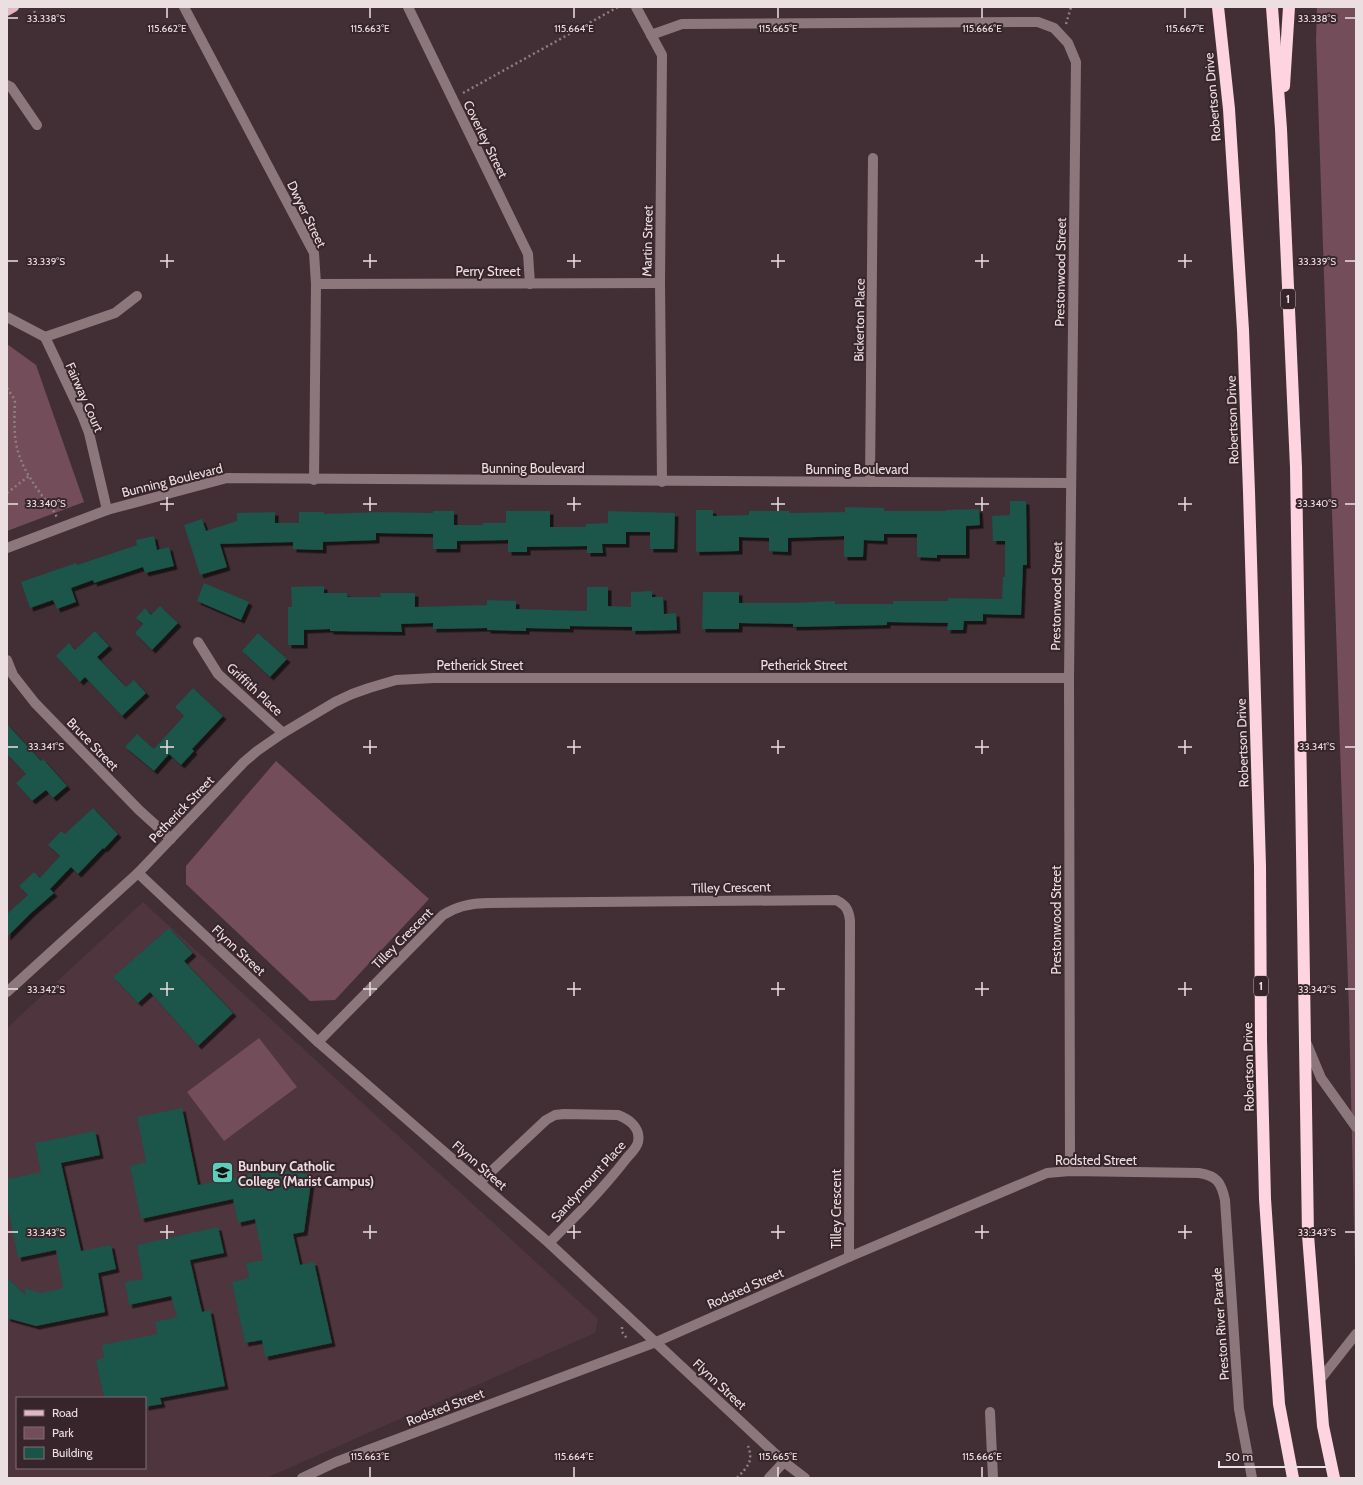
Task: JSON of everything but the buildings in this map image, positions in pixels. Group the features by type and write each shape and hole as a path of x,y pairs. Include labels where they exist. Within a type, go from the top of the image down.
{"highway":[{"name":"Robertson Drive","path":"1218,7 1229,109 1243,345 1259,858 1261,1040 1265,1199 1279,1404 1293,1478"},
{"name":"1","path":"1272,7 1281,129 1296,467 1308,1235 1323,1426 1334,1478"},
{"name":"1","path":"1281,129 1289,7"}],"main road":[{"path":"7,11 14,7"}],"street":[{"name":"Dwyer Street","path":"184,7 314,253 316,284 314,480"},
{"name":"Coverley Street","path":"408,7 528,254 530,284"},
{"name":"Martin Street","path":"636,7 662,55 660,283 662,482"},
{"name":"Prestonwood Street","path":"651,35 682,24 1038,22 1054,28 1068,43 1076,62 1068,678 1070,1171"},
{"path":"7,85 11,87 37,125"},
{"name":"Bickerton Place","path":"870,482 873,158"},
{"name":"Perry Street","path":"316,284 660,283"},
{"path":"7,317 45,337 115,313 137,296"},
{"name":"Fairway Court","path":"45,337 56,363 82,414 89,434 107,510"},
{"name":"Bunning Boulevard","path":"7,548 107,510 227,478 314,480 1071,483"},
{"name":"Griffith Place","path":"198,642 218,674 283,732"},
{"name":"Bruce Street","path":"7,660 13,675 34,703 139,810 171,839"},
{"name":"Petherick Street","path":"7,992 138,873 244,762 283,732 335,702 352,694 396,680 1068,678"},
{"name":"Flynn Street","path":"138,873 318,1042 549,1243 784,1462 805,1478"},
{"name":"Tilley Crescent","path":"318,1042 443,915 453,909 463,906 476,903 836,900 845,904 849,912 850,921 849,1257"},
{"path":"1305,1038 1321,1078 1356,1127"},
{"name":"Sandymount Place","path":"480,1182 546,1120 555,1115 618,1115 627,1118 634,1124 638,1131 638,1144 614,1175 549,1243"},
{"name":"Rodsted Street","path":"302,1478 344,1459 656,1342 849,1257 1047,1173 1070,1171 1199,1173 1207,1175"},
{"name":"Preston River Parade","path":"1207,1175 1216,1179 1221,1185 1225,1200 1239,1410 1252,1478"},
{"path":"1319,1381 1356,1334"},
{"path":"990,1412 992,1478"},
{"path":"769,1478 784,1462"}],"path":[{"path":"452,98 618,7"},
{"path":"34,11 38,18"},
{"path":"7,388 15,402 15,439 17,453 29,476 55,512 58,521"},
{"path":"7,493 29,476"}],"shaded area":[{"name":"Bunbury Catholic College (Marist Campus)","path":"143,902 598,1319 595,1333 266,1478 7,1478 7,1028"}],"green space":[{"path":"1317,7 1356,7 1356,1309 1349,1011 1316,40"},
{"path":"7,344 36,365 84,502 7,531"},
{"path":"276,761 429,899 335,1000 310,1001 186,884 186,866"},
{"path":"259,1038 297,1087 224,1141 187,1092"}],"place":[{"name":"Bunbury Catholic College (Marist Campus)","path":"223,1173"}]}
